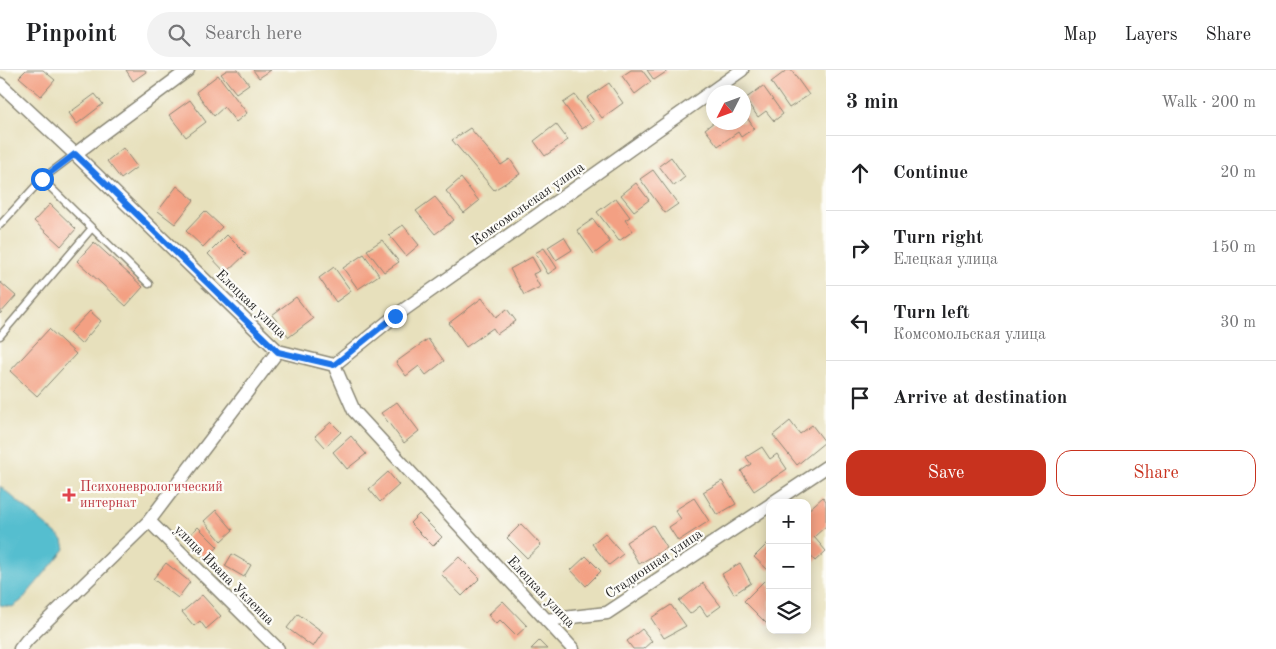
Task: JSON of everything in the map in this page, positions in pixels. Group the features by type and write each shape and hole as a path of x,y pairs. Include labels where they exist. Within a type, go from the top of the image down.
{"street":[{"path":"75,154 188,70"},
{"name":"Комсомольская улица","path":"334,365 395,316 742,70"},
{"name":"Елецкая улица","path":"0,84 75,154 278,352 334,365 354,411 573,649"},
{"path":"20,649 26,640 149,521 278,352"},
{"name":"Стадионная улица","path":"778,499 826,467"},
{"name":"Стадионная улица","path":"546,620 607,613 766,507"},
{"name":"улица Ивана Уклеина","path":"149,521 278,649"}],"lane":[{"path":"0,225 42,179 75,154"},
{"path":"42,179 149,284"},
{"path":"0,336 92,228"}],"water":[{"path":"0,486 63,540 65,549 21,601 12,607 0,605"}],"building":[{"path":"26,70 43,70 55,80 41,96 19,77"},
{"path":"126,70 145,70 146,72 133,81"},
{"path":"227,70 238,70 249,84 236,93 221,74"},
{"path":"253,70 271,70 259,78"},
{"path":"631,70 642,70 651,82 635,94 622,76"},
{"path":"647,70 669,70 654,80"},
{"path":"787,70 791,70 809,95 789,108 771,82"},
{"path":"218,75 247,113 236,122 224,107 214,116 196,92"},
{"path":"609,83 623,103 602,118 587,98"},
{"path":"763,86 783,114 774,121 766,111 758,117 751,107 751,95"},
{"path":"95,94 103,104 77,124 69,113"},
{"path":"575,95 594,121 582,129 563,103"},
{"path":"190,100 206,122 186,137 169,115"},
{"path":"556,124 568,140 545,156 534,141"},
{"path":"751,124 754,128 741,137 738,132 718,146 705,129 751,130"},
{"path":"470,128 501,165 510,159 520,174 494,190 452,140"},
{"path":"123,148 137,167 121,179 107,161"},
{"path":"671,157 685,177 674,186 659,166"},
{"path":"653,170 678,204 665,213 640,179"},
{"path":"461,178 479,201 464,213 446,191"},
{"path":"636,183 649,200 634,211 621,195"},
{"path":"177,186 194,200 175,224 158,211"},
{"path":"435,197 454,220 435,234 416,211"},
{"path":"616,198 630,217 625,220 633,231 619,241 597,212"},
{"path":"50,204 76,229 61,246 34,221"},
{"path":"205,211 222,227 203,247 186,231"},
{"path":"593,219 610,242 594,254 577,230"},
{"path":"403,225 419,245 406,256 389,235"},
{"path":"227,235 246,254 226,273 208,254"},
{"path":"564,237 572,250 556,260 548,247"},
{"path":"382,240 399,262 384,272 367,250"},
{"path":"94,242 143,287 126,306 77,261"},
{"path":"544,248 557,268 548,274 535,253"},
{"path":"364,254 379,275 358,289 343,268"},
{"path":"532,257 540,271 533,274 540,287 524,295 510,269"},
{"path":"334,267 351,291 336,302 319,278"},
{"path":"0,282 16,296 0,314"},
{"path":"296,297 313,319 289,337 272,315"},
{"path":"482,298 496,317 507,309 516,321 497,334 493,328 466,347 449,323"},
{"path":"90,311 101,321 81,344 69,333"},
{"path":"49,329 76,354 37,396 10,371"},
{"path":"428,339 444,361 426,375 419,366 406,376 396,362"},
{"path":"397,402 419,431 404,443 381,413"},
{"path":"790,421 800,434 812,425 825,442 797,465 773,435"},
{"path":"331,422 341,432 325,447 315,436"},
{"path":"351,436 366,454 347,469 333,452"},
{"path":"762,447 770,459 777,454 787,469 754,491 741,471 751,464 746,457"},
{"path":"388,472 399,485 380,502 369,489"},
{"path":"722,481 736,504 717,515 703,492"},
{"path":"823,497 826,501 826,526 814,537 826,551 815,561 811,556 811,508"},
{"path":"694,498 709,521 678,541 669,527 681,519 675,510"},
{"path":"216,510 233,530 221,541 204,521"},
{"path":"419,514 442,537 433,546 410,523"},
{"path":"521,524 541,545 527,558 507,538"},
{"path":"653,525 667,548 639,564 626,542"},
{"path":"198,527 218,547 205,559 185,539"},
{"path":"605,533 623,554 609,565 592,544"},
{"path":"766,545 766,568 754,557"},
{"path":"232,554 251,565 244,577 225,566"},
{"path":"586,556 601,571 586,586 571,570"},
{"path":"459,557 480,578 462,596 441,574"},
{"path":"166,563 190,582 178,598 153,579"},
{"path":"740,563 751,583 734,594 722,574"},
{"path":"764,581 766,583 766,623 744,601"},
{"path":"703,583 721,606 707,616 700,606 690,614 679,601"},
{"path":"202,595 221,616 206,629 200,621 194,626 182,612"},
{"path":"503,601 527,626 516,636 500,620 496,624 488,615"},
{"path":"671,605 686,626 664,638 651,618"},
{"path":"298,614 323,632 313,647 287,628"},
{"path":"642,629 652,641 643,649 633,649 627,641"},
{"path":"539,641 547,649 531,649"}],"place":[{"name":"Психоневрологический интернат","path":"69,495"}],"route":[{"path":"42,179 75,154 278,352 334,365 395,316"}]}
